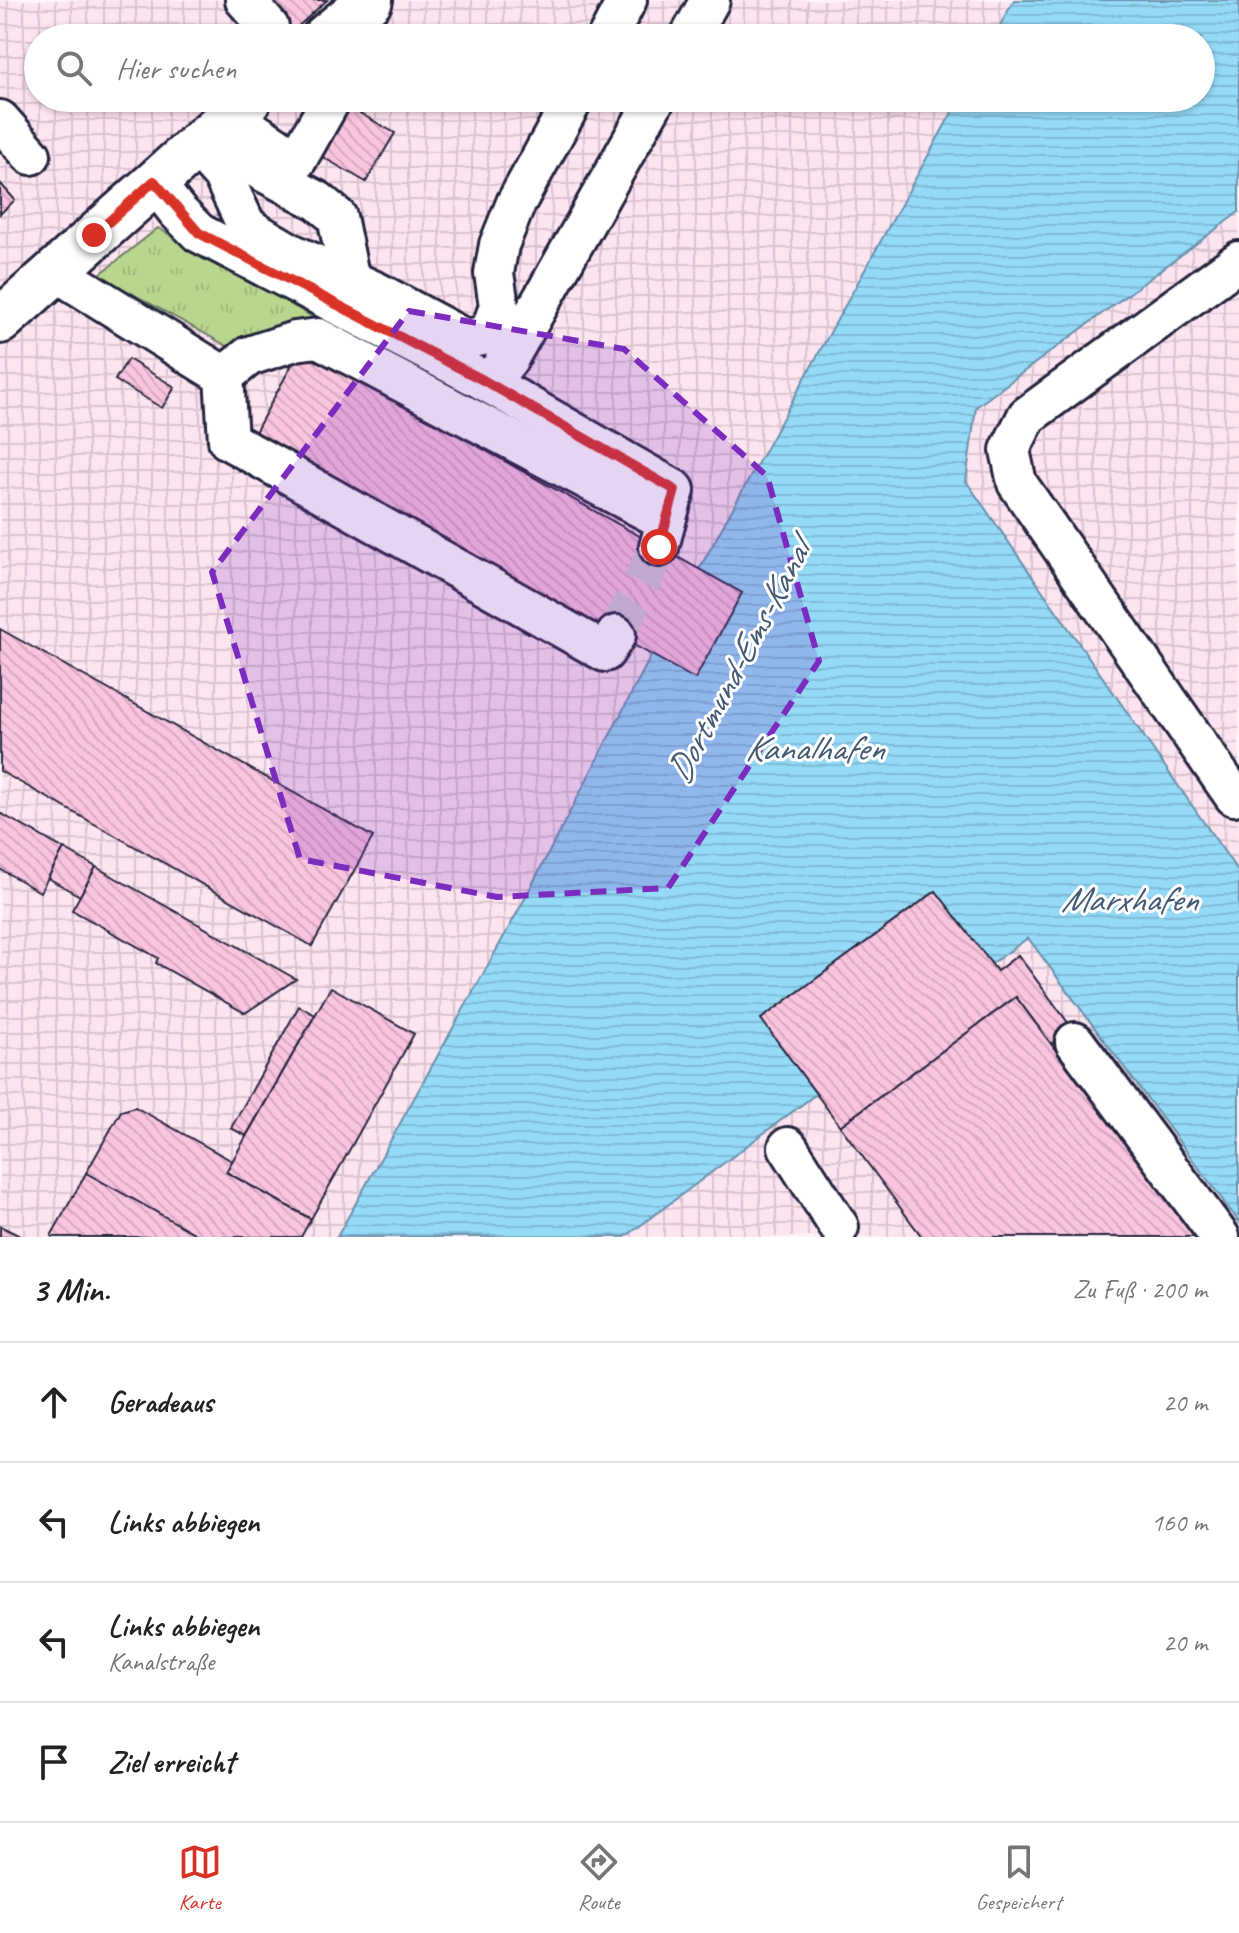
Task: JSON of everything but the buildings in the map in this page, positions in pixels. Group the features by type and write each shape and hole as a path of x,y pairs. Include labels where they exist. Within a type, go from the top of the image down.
{"main road":[{"path":"341,24 370,0"},
{"path":"0,321 222,122"}],"lane":[{"path":"614,24 627,0"},
{"path":"697,24 710,0"},
{"path":"297,160 324,112"},
{"path":"222,122 223,176 246,225 291,253 362,285 465,339 489,335 499,306 494,273 499,245 516,203 566,112"},
{"path":"483,380 498,372 509,358 648,112"},
{"path":"0,120 31,155"},
{"path":"222,122 297,160 351,195 367,240 362,285"},
{"path":"222,122 256,168 318,201 337,217 362,285"},
{"path":"154,181 199,233 483,380 675,490 663,534 318,338 295,341 249,356 224,376"},
{"path":"1234,796 1017,483 1010,450 1027,416 1239,261"},
{"path":"55,271 224,376"},
{"path":"224,376 228,440 605,652 616,635"},
{"path":"1075,1042 1220,1237"},
{"path":"788,1147 839,1234"}],"highlighted area":[{"path":"409,311 624,349 767,476 819,661 668,888 497,897 300,859 212,572"}],"shaded area":[{"path":"0,0 1239,0 1239,1237 0,1237"}],"green space":[{"path":"158,228 330,327 236,351 99,275"}],"water":[{"name":"Kanalhafen","path":"1014,0 1239,0 1239,212 976,407 966,481 1239,873 1239,1222 1028,938 991,964 936,891 762,1019 816,1094 625,1237 337,1237 523,902 651,656 952,112 1215,112 1215,24 1001,24"}],"tunnel":[{"path":"616,635 659,547"}],"route":[{"path":"94,235 154,181 199,233 483,380 675,490 659,547"}],"water label":[{"name":"Dortmund-Ems-Kanal","path":"738,662"},
{"name":"Marxhafen","path":"1129,899"}]}
